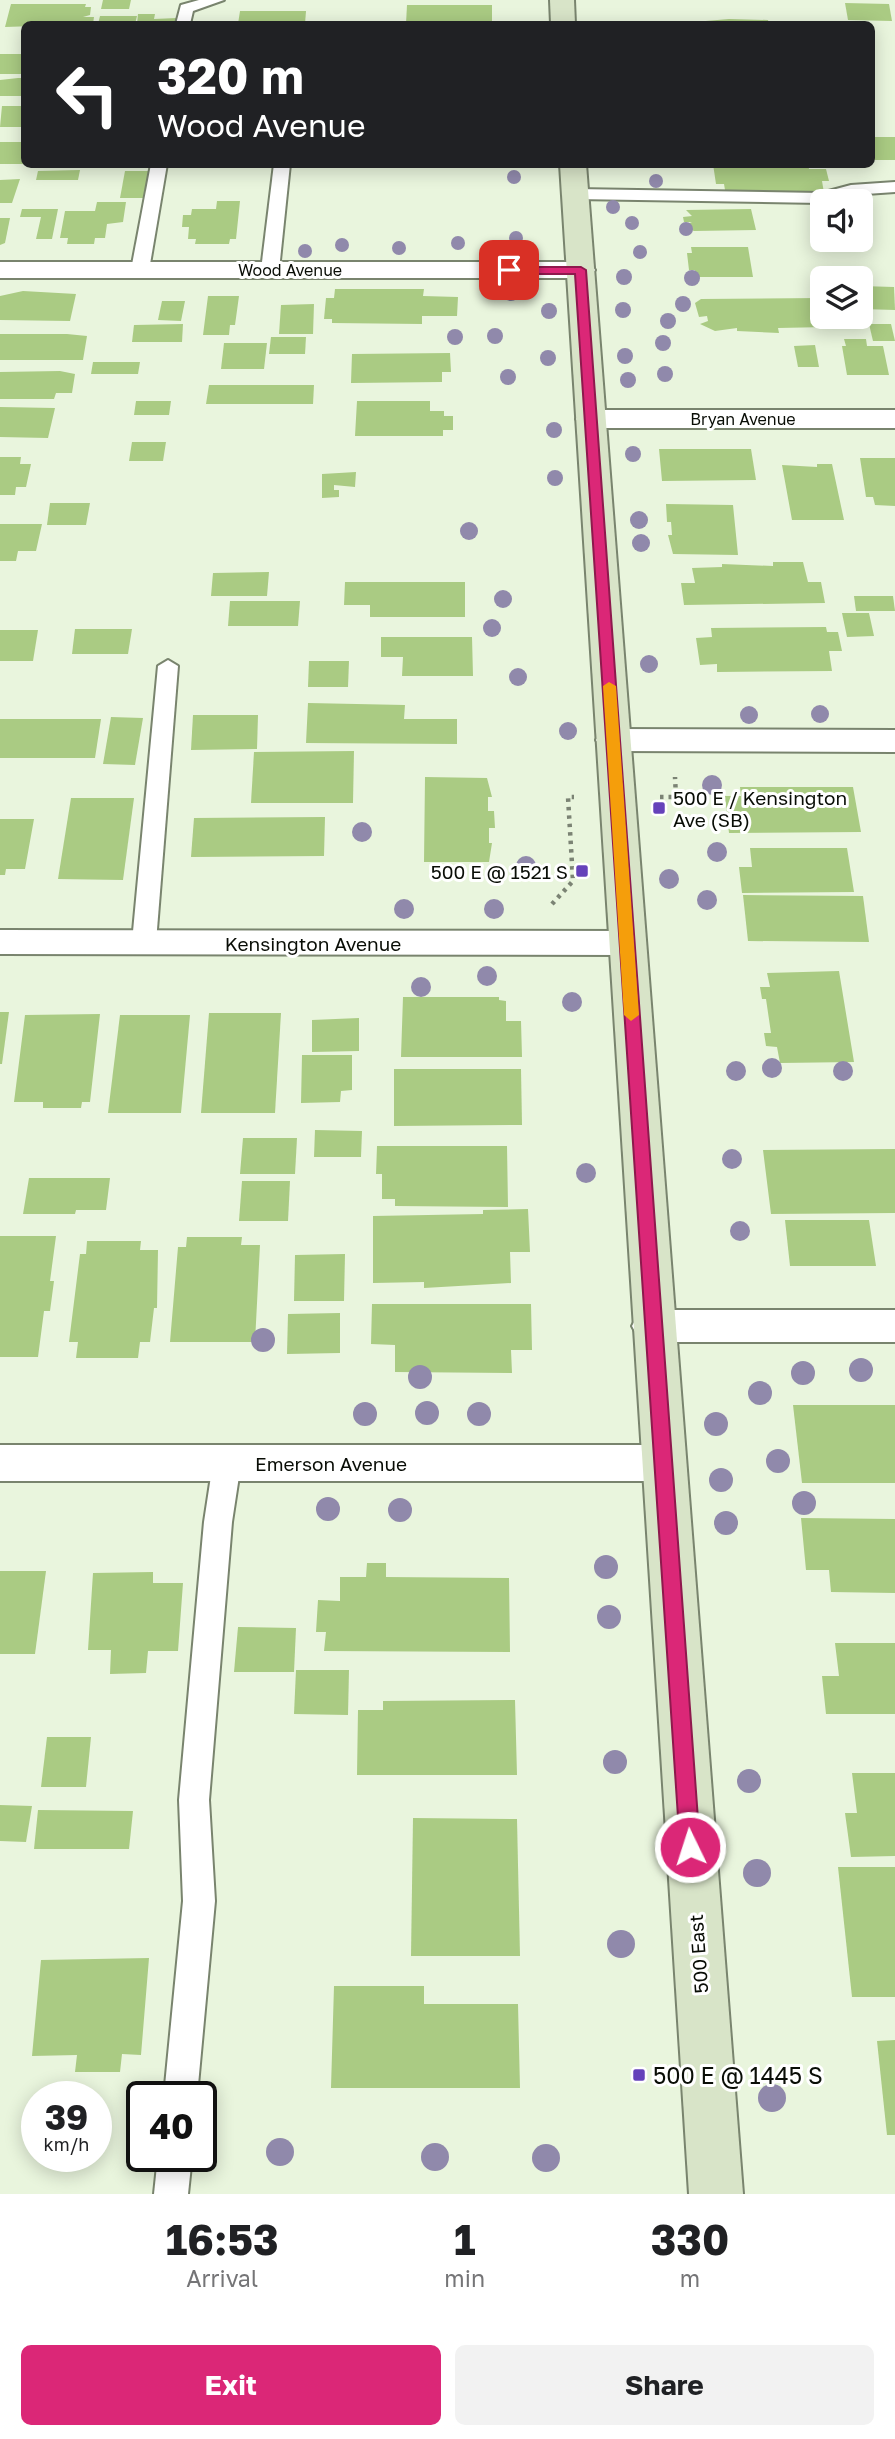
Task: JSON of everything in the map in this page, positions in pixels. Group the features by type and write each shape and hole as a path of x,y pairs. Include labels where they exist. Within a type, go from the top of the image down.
{"street":[{"path":"562,0 563,21"},
{"name":"500 East","path":"573,168 716,2194"},
{"name":"Wood Avenue","path":"0,270 581,270"},
{"name":"Bryan Avenue","path":"591,419 895,419"},
{"path":"613,740 895,741"},
{"name":"Kensington Avenue","path":"0,942 626,943"},
{"path":"653,1326 895,1326"},
{"name":"Emerson Avenue","path":"0,1463 663,1463"}],"lane":[{"path":"184,21 186,8 217,0"},
{"path":"140,270 158,168"},
{"path":"270,270 282,168"},
{"path":"575,194 821,198 852,190 895,187"},
{"path":"144,942 169,666"},
{"path":"181,2081 199,1901 194,1800 218,1522 228,1463"},
{"path":"171,2194 173,2172"}],"path":[{"path":"658,797 676,797 674,778 687,778"},
{"path":"560,897 573,881 568,797 583,797"}],"building":[{"path":"103,0 131,0 129,9 101,9"},
{"path":"845,3 889,4 892,21 848,20"},
{"path":"11,4 86,4 85,7 91,7 90,15 83,17 94,17 93,21 21,21 21,26 5,27"},
{"path":"407,5 492,5 492,21 406,21"},
{"path":"240,11 306,11 305,21 238,21"},
{"path":"138,14 155,14 154,19 177,18 176,21 137,21"},
{"path":"100,16 137,16 136,21 99,21"},
{"path":"729,19 768,21 706,21"},
{"path":"0,54 21,54 21,74 0,74"},
{"path":"21,78 21,96 0,96 0,80"},
{"path":"2,106 21,106 21,127 0,127"},
{"path":"875,137 895,137 895,160 875,160"},
{"path":"0,142 21,142 21,164 0,164"},
{"path":"714,168 826,169 829,181 822,181 823,189 810,189 810,193 726,196 724,184 716,184"},
{"path":"80,170 78,180 36,180 38,171"},
{"path":"125,171 152,171 148,198 120,198"},
{"path":"20,179 12,203 0,203 0,180"},
{"path":"217,201 240,201 236,239 230,239 229,244 195,244 196,239 188,239 189,227 182,227 183,215 191,215 192,209 216,209"},
{"path":"97,202 126,202 123,222 107,224 105,238 95,238 94,244 67,244 68,238 60,238 65,211 95,211"},
{"path":"22,209 58,209 52,239 36,239 41,217 20,217"},
{"path":"751,209 756,230 694,231 688,229 687,224 692,222 684,222 683,217 692,216 686,210"},
{"path":"0,218 10,218 5,243 0,245"},
{"path":"691,247 748,247 753,277 696,277 695,270 689,270 687,253 692,253"},
{"path":"873,286 894,287 895,310 873,309"},
{"path":"335,289 424,289 423,296 458,297 457,316 422,316 422,324 332,323 332,319 324,319 326,298 334,298"},
{"path":"23,291 76,294 70,321 0,320 0,296"},
{"path":"208,296 239,296 235,325 230,325 229,335 203,335"},
{"path":"810,298 810,327 778,328 779,333 737,331 737,328 715,331 700,324 708,321 707,316 699,317 695,303 701,299"},
{"path":"162,301 185,301 181,321 158,320"},
{"path":"314,304 313,334 279,334 281,305"},
{"path":"183,324 182,342 132,342 134,325"},
{"path":"873,324 891,324 895,341 873,341 870,329 873,329"},
{"path":"0,334 87,336 83,360 0,360"},
{"path":"271,337 306,337 305,354 269,354"},
{"path":"844,339 866,339 867,346 883,346 889,375 847,375 842,346 846,346"},
{"path":"224,343 267,343 264,369 221,369"},
{"path":"815,345 819,367 798,367 794,346"},
{"path":"450,353 451,372 442,372 442,382 351,383 352,354"},
{"path":"93,362 140,362 138,374 91,374"},
{"path":"60,371 75,374 72,393 56,393 54,399 0,399 0,372"},
{"path":"209,385 314,385 313,404 206,404"},
{"path":"136,401 171,401 169,415 134,415"},
{"path":"357,401 430,401 430,411 444,411 444,416 453,416 453,430 443,430 443,436 355,436"},
{"path":"0,407 55,408 48,438 0,437"},
{"path":"132,442 166,442 163,461 129,461"},
{"path":"659,449 751,449 756,480 662,481"},
{"path":"0,457 21,457 20,464 31,464 26,487 16,487 15,495 0,495"},
{"path":"860,458 895,458 895,506 875,505 873,497 866,497"},
{"path":"817,464 832,464 844,520 792,520 782,465 817,467"},
{"path":"356,472 355,487 334,485 334,490 339,490 339,497 322,498 322,474"},
{"path":"50,503 90,503 86,525 47,525"},
{"path":"666,504 733,505 738,555 673,554 668,535 672,535 671,522 667,522"},
{"path":"0,524 42,524 36,551 18,551 16,561 0,561"},
{"path":"773,562 803,562 808,582 821,582 825,603 684,605 681,583 695,583 692,568 722,567 722,564 773,566"},
{"path":"269,572 267,596 211,596 213,573"},
{"path":"345,582 465,582 465,617 370,617 370,605 344,605"},
{"path":"854,596 893,596 895,611 856,611"},
{"path":"230,601 300,601 298,626 228,626"},
{"path":"842,613 869,613 874,636 847,637"},
{"path":"826,627 827,632 838,632 842,651 829,651 832,671 717,672 717,664 700,665 696,638 712,637 711,628"},
{"path":"75,629 132,629 128,654 72,654"},
{"path":"0,630 38,630 33,661 0,661"},
{"path":"381,637 472,637 473,676 402,676 403,657 381,657"},
{"path":"309,661 349,661 348,687 308,687"},
{"path":"308,703 405,705 404,719 457,719 457,744 306,743"},
{"path":"193,715 258,715 257,749 191,750"},
{"path":"111,717 143,718 135,765 103,764"},
{"path":"0,719 101,719 95,758 0,758"},
{"path":"354,751 353,803 251,803 254,752"},
{"path":"425,777 487,778 492,797 488,797 488,811 494,811 495,828 489,828 489,843 492,843 489,862 424,862"},
{"path":"740,787 853,787 861,832 729,833 725,796 741,796"},
{"path":"71,798 134,798 123,880 58,879"},
{"path":"325,817 324,856 191,857 194,818"},
{"path":"0,819 34,819 25,869 6,869 5,875 0,875"},
{"path":"750,848 847,848 854,892 742,893 739,867 752,867"},
{"path":"743,895 863,896 869,942 748,941"},
{"path":"839,971 854,1062 780,1063 777,1047 766,1046 764,1033 771,1033 766,999 762,999 760,987 770,987 767,973"},
{"path":"403,997 499,997 499,1000 506,1001 506,1021 521,1021 522,1057 401,1057"},
{"path":"0,1012 9,1012 2,1064 0,1064"},
{"path":"209,1013 281,1013 275,1113 201,1113"},
{"path":"100,1014 90,1102 82,1102 81,1108 43,1108 43,1102 14,1102 25,1015"},
{"path":"120,1015 190,1015 181,1113 108,1113"},
{"path":"359,1018 359,1051 312,1052 312,1020"},
{"path":"302,1055 352,1055 352,1090 341,1091 340,1102 301,1103"},
{"path":"394,1069 521,1069 522,1125 394,1126"},
{"path":"315,1130 362,1131 361,1157 314,1157"},
{"path":"243,1138 297,1138 295,1174 240,1174"},
{"path":"377,1146 507,1146 508,1207 395,1206 395,1199 382,1199 382,1174 376,1174"},
{"path":"895,1149 895,1213 771,1214 763,1150"},
{"path":"29,1178 110,1178 106,1210 76,1210 75,1214 23,1214"},
{"path":"242,1181 290,1181 288,1221 239,1221"},
{"path":"528,1209 530,1252 510,1252 511,1283 424,1288 424,1282 373,1283 373,1216 483,1214 483,1210"},
{"path":"785,1220 869,1220 876,1266 790,1266"},
{"path":"0,1236 56,1236 50,1281 54,1281 50,1311 44,1311 38,1357 0,1357"},
{"path":"187,1237 242,1237 241,1245 260,1245 255,1342 170,1342 178,1247 186,1247"},
{"path":"87,1241 141,1241 140,1250 158,1250 157,1308 154,1308 150,1342 140,1342 138,1358 76,1358 78,1342 69,1342 80,1254 86,1254"},
{"path":"345,1254 344,1301 294,1301 295,1255"},
{"path":"372,1304 531,1304 532,1350 511,1350 512,1373 395,1372 395,1345 371,1344"},
{"path":"340,1313 340,1353 287,1354 288,1314"},
{"path":"793,1405 895,1405 895,1483 802,1483"},
{"path":"801,1518 895,1519 895,1593 831,1592 829,1570 806,1570"},
{"path":"367,1563 386,1563 386,1577 509,1578 510,1652 324,1651 326,1632 316,1632 318,1600 340,1601 340,1577 366,1577"},
{"path":"0,1571 46,1571 35,1654 0,1654"},
{"path":"153,1572 153,1583 183,1583 178,1651 148,1651 146,1673 110,1674 111,1650 88,1650 93,1573"},
{"path":"238,1627 296,1628 294,1672 234,1672"},
{"path":"835,1643 895,1643 895,1714 826,1714 822,1676 839,1676"},
{"path":"296,1670 349,1670 348,1715 294,1714"},
{"path":"515,1700 517,1775 357,1775 358,1710 383,1710 383,1701"},
{"path":"47,1737 91,1737 86,1787 41,1787"},
{"path":"852,1773 895,1773 895,1856 851,1857 845,1813 857,1813"},
{"path":"0,1805 32,1806 26,1842 0,1841"},
{"path":"38,1810 133,1811 129,1849 34,1849"},
{"path":"413,1818 517,1819 520,1956 411,1956"},
{"path":"838,1867 895,1867 895,1997 852,1997"},
{"path":"149,1958 141,2055 122,2054 120,2072 75,2072 77,2055 32,2056 41,1960"},
{"path":"334,1986 424,1986 424,2004 518,2004 520,2088 331,2088"},
{"path":"895,2040 895,2135 887,2135 877,2041"}],"slow traffic":[{"path":"609,686 631,1015"}],"place":[{"name":"500 E / Kensington Ave (SB)","path":"659,808"},
{"name":"500 E @ 1521 S","path":"582,871"},
{"name":"500 E @ 1445 S","path":"639,2075"}],"route":[{"path":"509,270 581,270 690,1847"}]}
